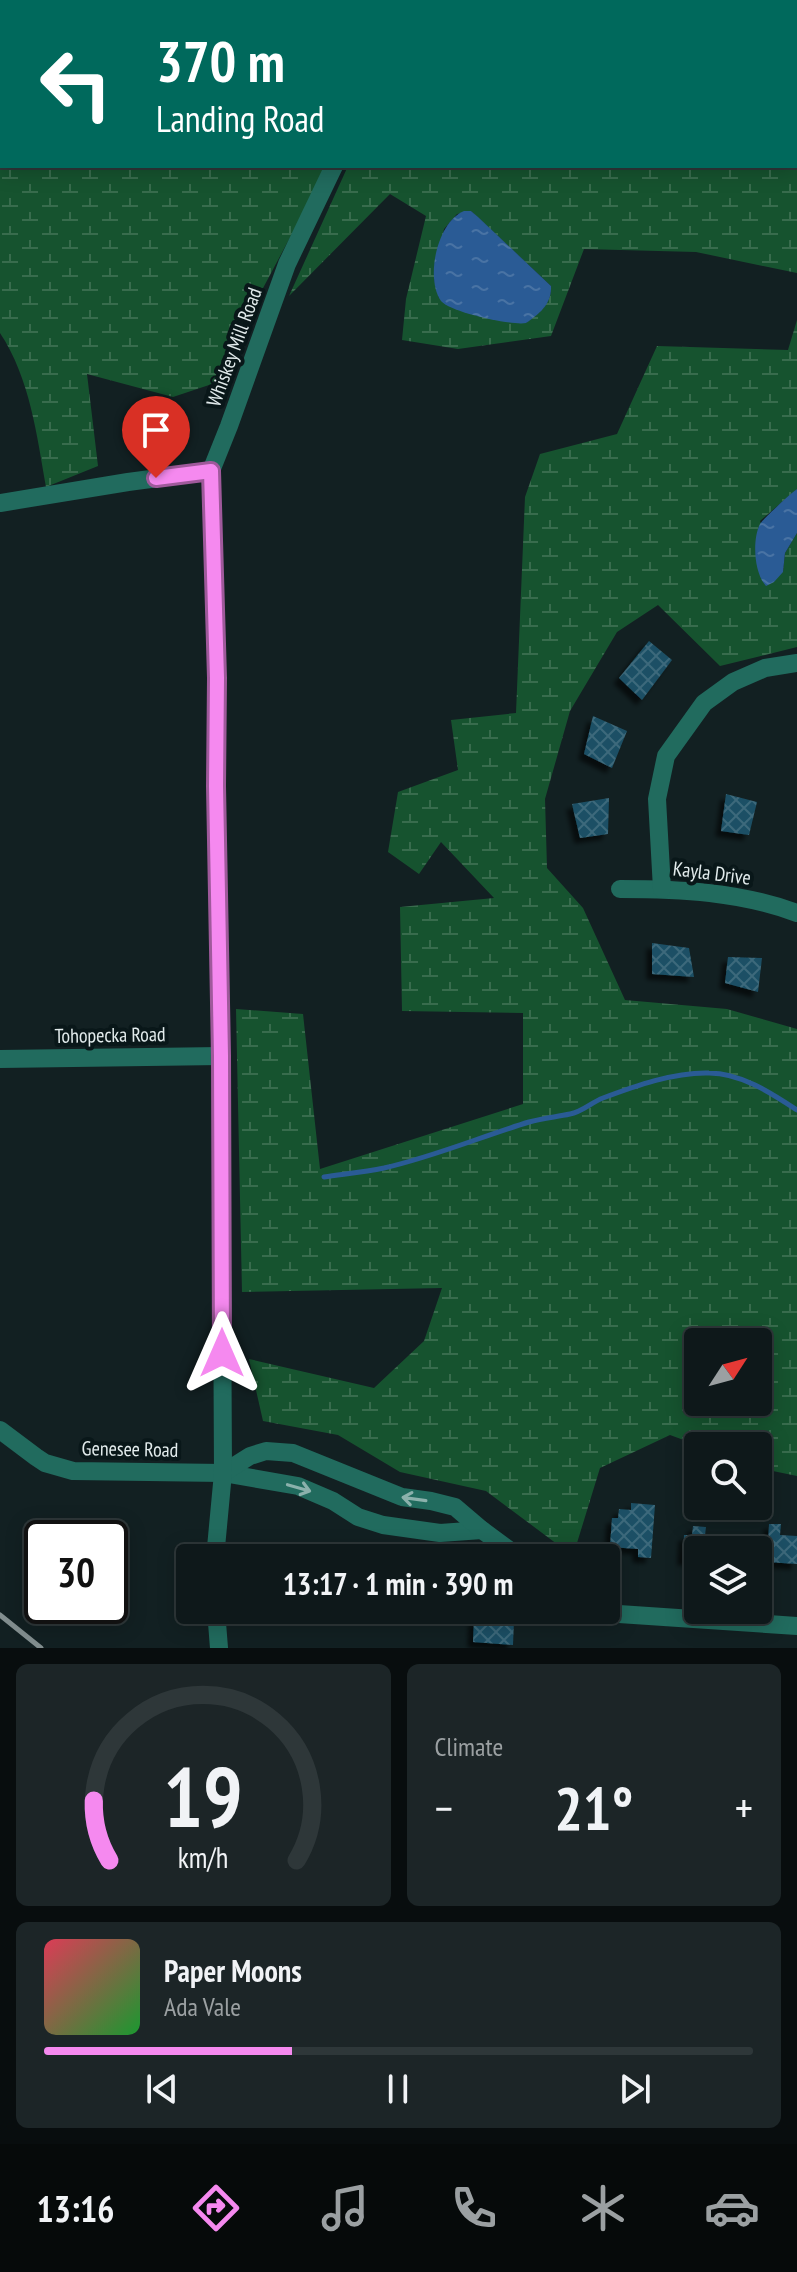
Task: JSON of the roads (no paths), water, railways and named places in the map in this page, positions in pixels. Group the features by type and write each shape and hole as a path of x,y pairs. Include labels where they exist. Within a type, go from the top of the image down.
{"street":[{"name":"Whiskey Mill Road","path":"216,1544 223,1473 221,1056 217,678 211,471 287,264 333,168"},
{"path":"0,503 211,471"},
{"path":"662,889 657,799 666,756 704,703 733,682 765,668 797,663"},
{"name":"Kayla Drive","path":"620,889 700,891 767,902 797,913"},
{"name":"Tohopecka Road","path":"0,1059 221,1056"},
{"name":"Genesee Road","path":"0,1430 45,1463 73,1471 223,1473 298,1486 333,1501 358,1517 383,1525 440,1533 482,1530"},
{"path":"223,1473 250,1456 266,1451 293,1453 402,1497 455,1507 501,1544"},
{"path":"620,1614 797,1626"},
{"path":"217,1624 219,1648"}],"water":[{"path":"464,211 471,211 478,217 551,286 547,303 526,323 482,317 456,310 441,301 434,279 436,252 447,226"},
{"path":"797,489 797,533 785,553 783,572 766,586 757,565 757,531 766,517"}],"waterway":[{"path":"324,1177 376,1169 438,1153 529,1122 574,1113 628,1089 682,1075 709,1073 733,1076 797,1110"}],"railway":[{"path":"0,1615 41,1648"}]}
